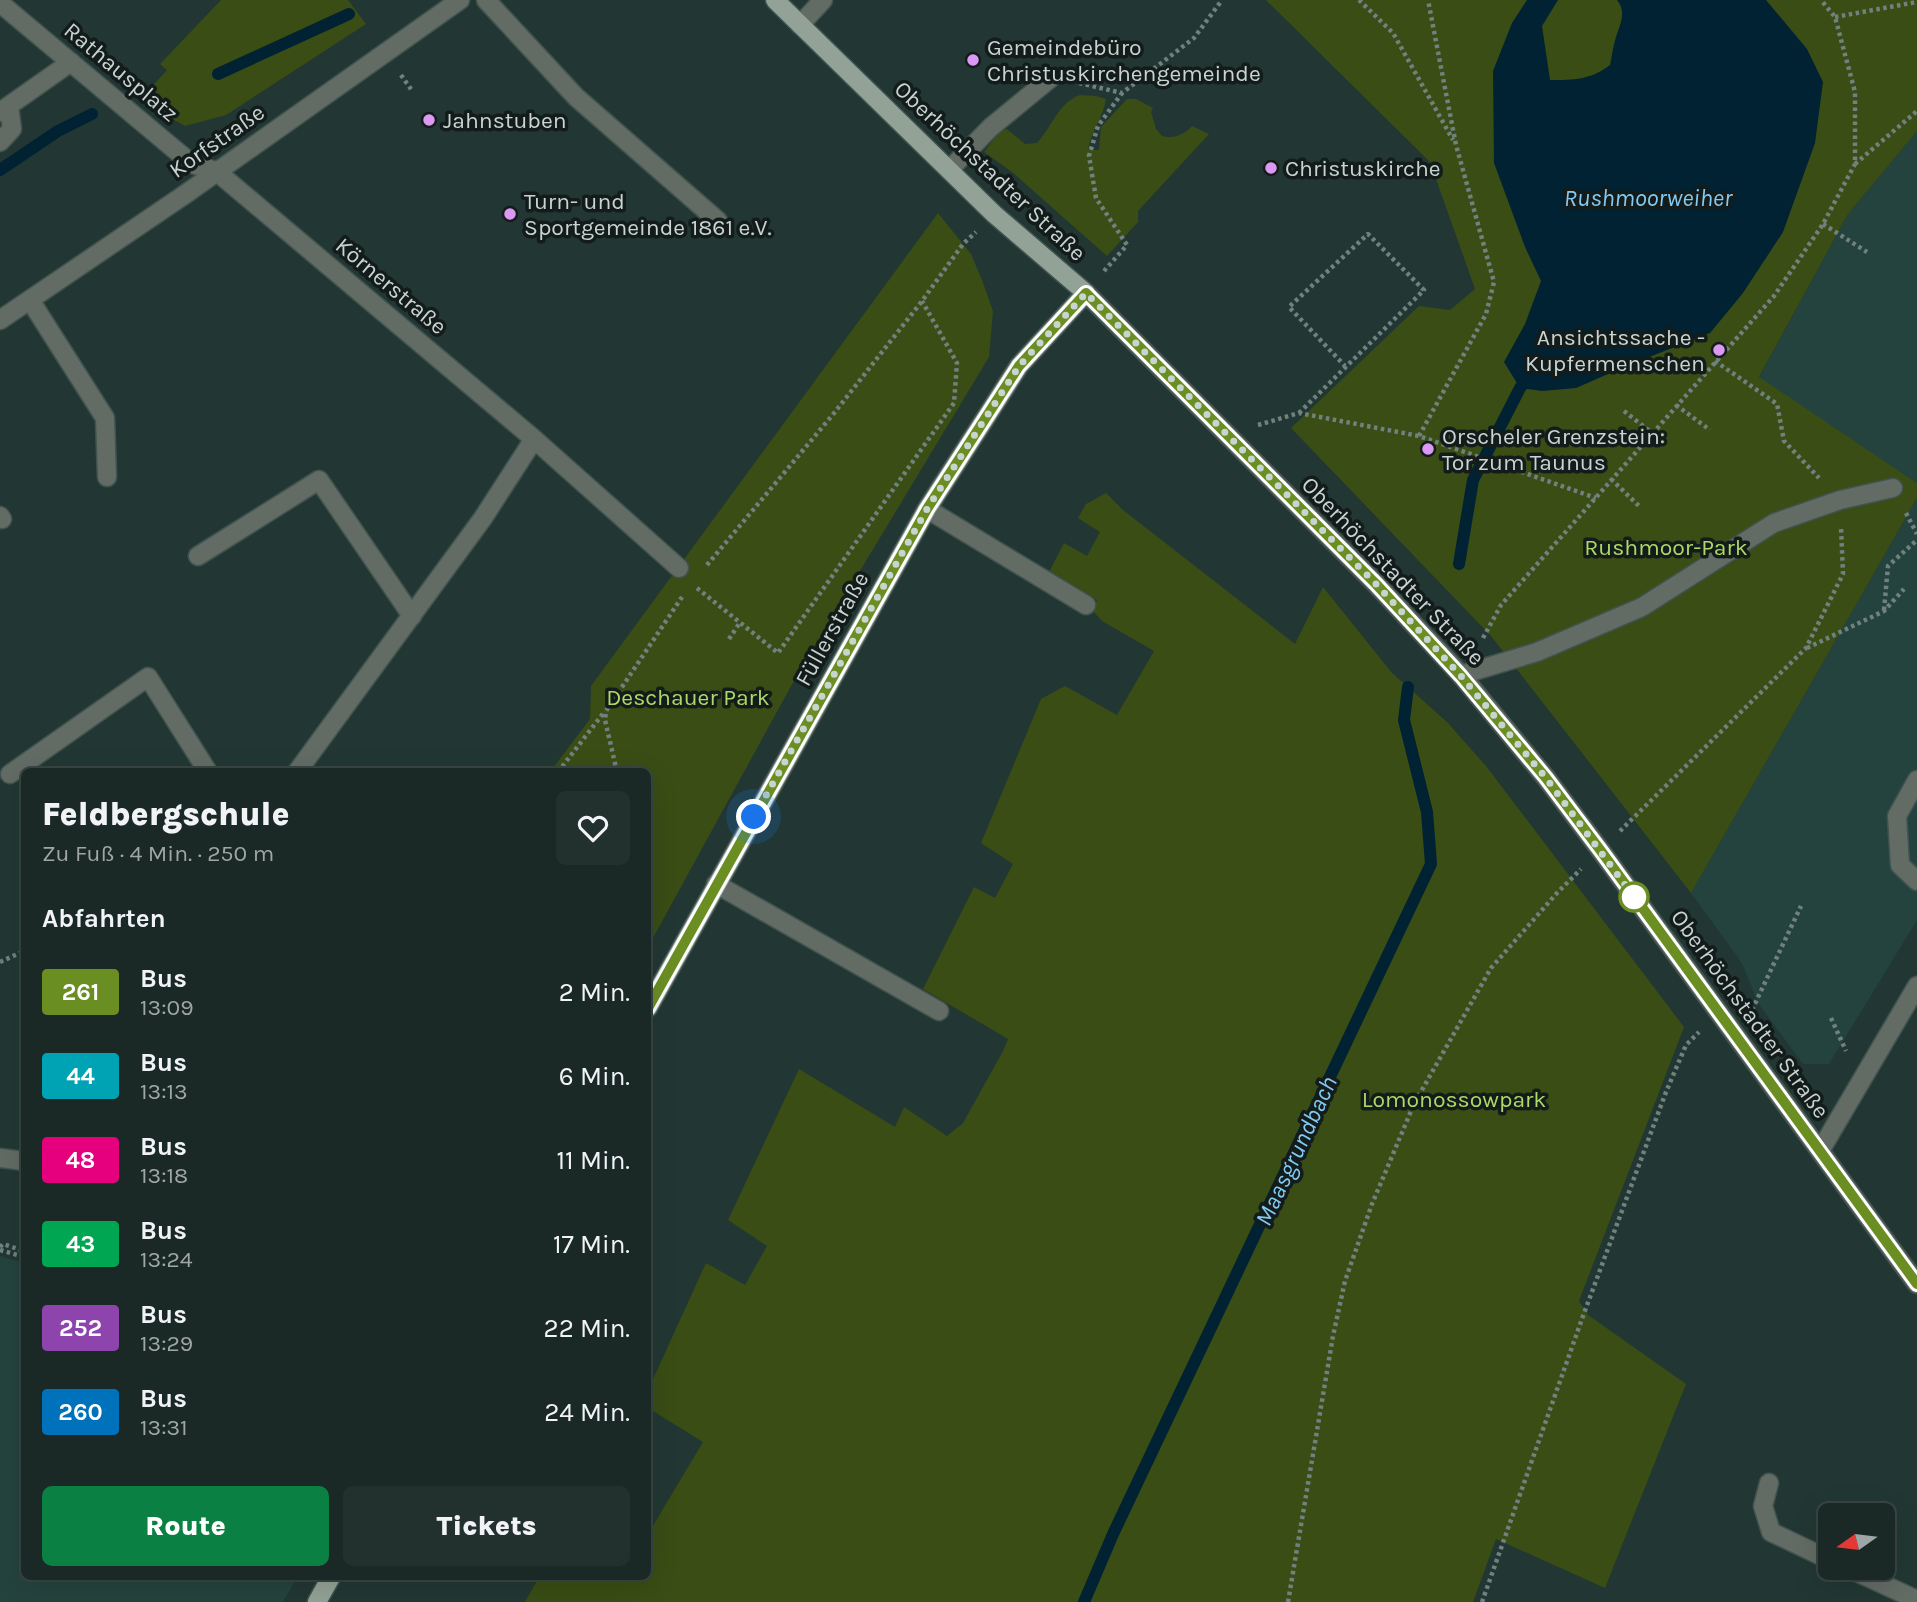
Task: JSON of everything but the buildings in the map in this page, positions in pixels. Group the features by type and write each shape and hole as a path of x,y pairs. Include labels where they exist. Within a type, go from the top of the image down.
{"main road":[{"name":"Oberhöchstadter Straße","path":"775,0 994,214 1086,293"},
{"name":"Füllerstraße","path":"651,1003 927,509 1019,366 1086,293"},
{"path":"317,1602 329,1580"}],"street":[{"name":"Korfstraße","path":"0,320 459,0"},
{"path":"486,0 576,97 718,221"},
{"path":"800,25 823,0"},
{"name":"Rathausplatz","path":"0,4 192,164 216,171"},
{"path":"0,142 12,129 4,109 71,62"},
{"path":"949,170 990,127 1052,77"},
{"name":"Körnerstraße","path":"216,171 534,439 679,568"},
{"name":"Oberhöchstadter Straße","path":"1086,293 1376,584 1461,676 1546,778 1601,851 1917,1284"},
{"path":"30,300 105,418 107,477"},
{"path":"300,768 483,518 534,439"},
{"path":"198,556 318,480 412,616"},
{"path":"1461,676 1537,652 1642,607 1774,523 1840,500 1892,488"},
{"path":"927,509 1086,605"},
{"path":"10,774 148,677 205,768"},
{"path":"1917,780 1897,816 1900,864 1917,881"},
{"path":"716,884 939,1011"},
{"path":"1820,1151 1917,986"},
{"path":"0,1158 21,1161"},
{"path":"1769,1483 1763,1506 1771,1532 1818,1554"},
{"path":"1874,1580 1917,1600"}],"path":[{"path":"1086,293 1127,245 1096,198 1089,156 1098,126 1122,93 1194,38 1222,0"},
{"path":"1359,0 1393,33 1456,145"},
{"path":"1419,436 1486,314 1494,282 1456,145 1428,0"},
{"path":"1821,0 1835,18 1855,92 1855,164"},
{"path":"1835,18 1917,2"},
{"path":"1052,77 1122,93"},
{"path":"404,79 413,92"},
{"path":"1461,676 1501,605 1774,296 1823,224 1855,164 1917,111"},
{"path":"561,768 606,711 692,583 835,412 963,244 994,214"},
{"path":"1823,224 1867,252"},
{"path":"1299,413 1424,290 1368,234 1289,307 1345,366"},
{"path":"679,568 739,624 778,653 954,403 957,363 922,301"},
{"path":"1714,361 1777,404"},
{"path":"1676,405 1710,430"},
{"path":"1624,411 1652,433"},
{"path":"1228,434 1299,413 1419,436 1596,498"},
{"path":"1611,479 1640,507"},
{"path":"1884,611 1888,566 1917,540"},
{"path":"1288,1602 1333,1336 1345,1282 1372,1204 1415,1104 1491,968 1557,893 1806,648 1884,611 1904,589"},
{"path":"729,639 739,624"},
{"path":"606,711 605,720 616,768"},
{"path":"1739,1039 1801,906"},
{"path":"0,962 21,952"},
{"path":"1482,1602 1666,1092 1686,1045 1720,1013"},
{"path":"21,1250 3,1244 0,1248 21,1256"}],"shaded area":[{"path":"1917,131 1917,483 1759,378 1848,214"},
{"path":"1917,498 1917,920 1829,1064 1803,1064 1758,1003 1742,963 1691,893"},
{"path":"0,1256 21,1262 21,1580 295,1580 283,1602 0,1602"}],"green space":[{"path":"221,0 348,0 366,24 226,115 185,126 139,101 167,70 160,64"},
{"name":"Rushmoor-Park","path":"1266,0 1917,0 1917,131 1848,214 1759,377 1917,483 1917,498 1691,893 1491,636 1291,428 1419,306 1450,310 1475,289 1430,162"},
{"path":"1080,95 1106,99 1088,150 1099,150 1101,127 1127,99 1136,99 1153,108 1151,112 1156,129 1162,136 1178,136 1192,126 1209,134 1138,211 1138,222 1107,256 1012,172 984,152 1001,130 1007,129 1025,144 1037,143 1066,103"},
{"name":"Deschauer Park","path":"938,213 971,254 993,311 989,357 796,677 651,942 651,768 553,768 590,719 591,686"},
{"name":"Lomonossowpark","path":"1106,493 1123,510 1295,644 1323,587 1392,673 1447,722 1486,766 1684,1027 1579,1301 1588,1315 1686,1384 1605,1588 1496,1539 1473,1602 525,1602 537,1580 651,1580 651,1529 703,1442 651,1410 651,1383 706,1263 745,1285 767,1246 728,1220 799,1069 895,1127 904,1107 947,1136 963,1123 1003,1051 1008,1039 923,989 974,887 995,898 1013,864 981,843 1041,699 1065,686 1117,715 1154,651 1102,621 1092,610 1097,600 1048,574 1064,543 1087,556 1100,532 1078,518 1086,504"}],"water":[{"name":"Rushmoorweiher","path":"1527,0 1558,0 1542,26 1550,80 1582,78 1596,74 1610,65 1622,18 1622,9 1617,0 1766,0 1807,49 1823,82 1815,143 1783,232 1743,293 1710,333 1576,388 1542,391 1520,388 1504,362 1525,324 1541,281 1525,247 1494,163 1493,71 1512,23"}],"waterway":[{"path":"218,74 349,14"},
{"path":"0,170 58,131 92,114"},
{"name":"Maasgrundbach","path":"1459,564 1473,480 1520,388 1529,377"},
{"name":"Maasgrundbach","path":"1084,1602 1113,1534 1431,864 1427,812 1404,720 1408,687"}],"bus line":[{"name":"261","path":"651,1003 927,509 1019,366 1086,293 1376,584 1461,676 1546,778 1601,851 1917,1284"}],"place":[{"name":"Gemeindebüro Christuskirchengemeinde","path":"973,60"},
{"name":"Jahnstuben","path":"429,120"},
{"name":"Christuskirche","path":"1271,168"},
{"name":"Turn- und Sportgemeinde 1861 e.V.","path":"510,214"},
{"name":"Ansichtssache - Kupfermenschen","path":"1719,350"},
{"name":"Orscheler Grenzstein: Tor zum Taunus","path":"1428,449"}],"route":[{"path":"754,817 927,509 1019,366 1086,293 1376,584 1461,676 1546,778 1634,897"}]}
